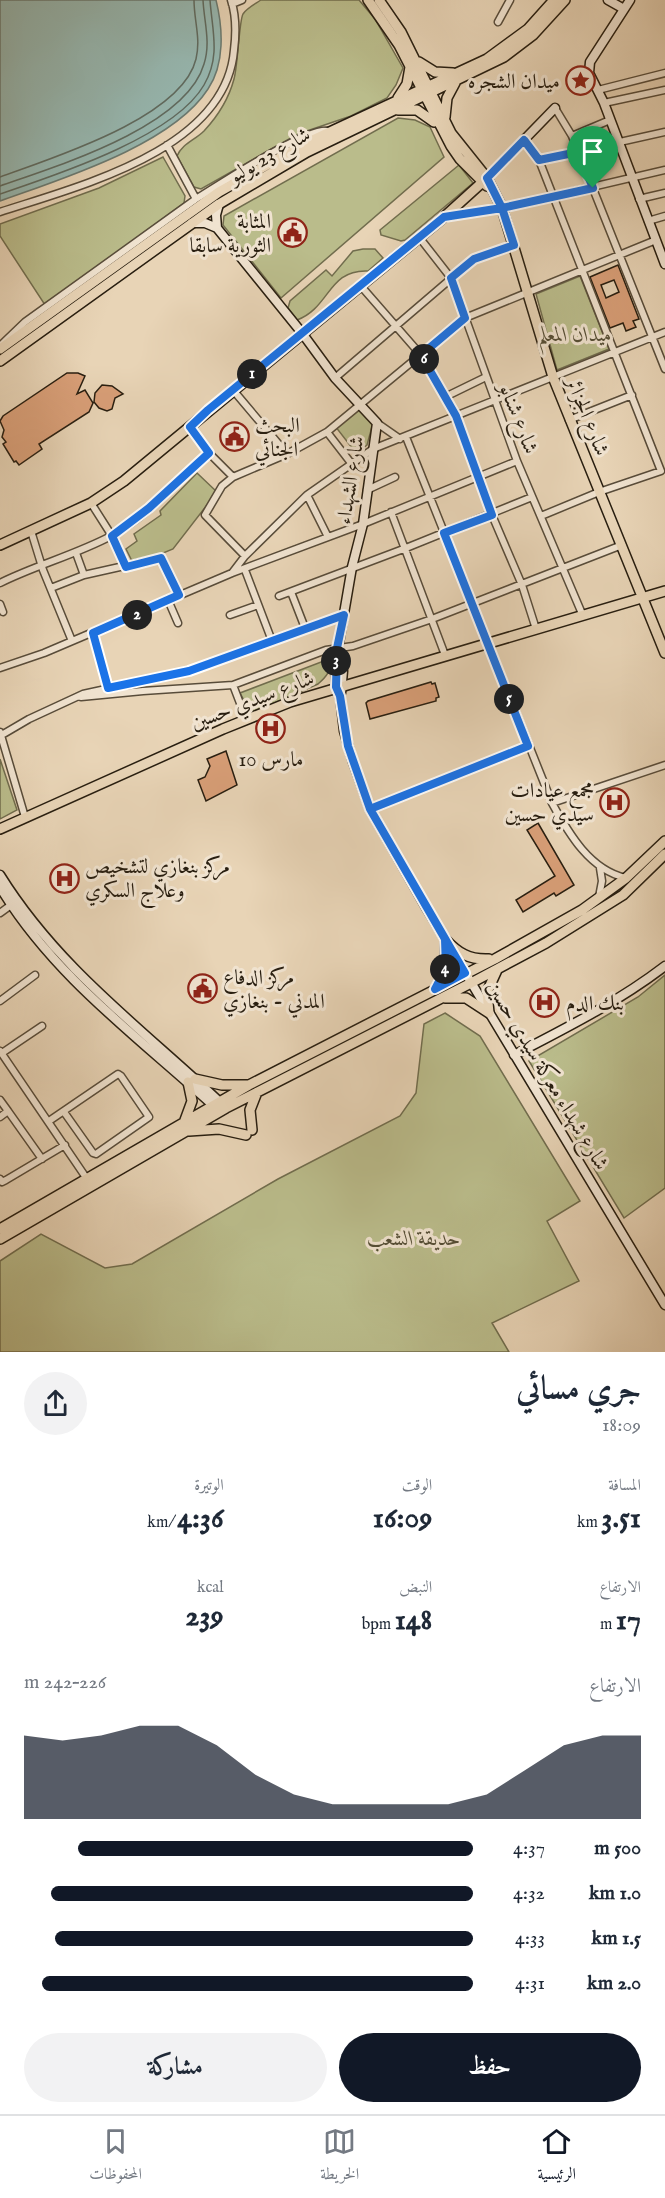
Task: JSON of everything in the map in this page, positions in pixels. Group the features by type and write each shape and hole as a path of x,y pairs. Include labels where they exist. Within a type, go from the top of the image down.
{"main road":[{"name":"شارع الجزائر","path":"368,0 412,63 443,125 491,188 502,208 553,377 665,653"},
{"name":"شارع الجزائر","path":"379,0 401,32 412,63"},
{"name":"شارع 23 يوليو","path":"456,78 528,29 554,0"},
{"name":"شارع 23 يوليو","path":"0,361 219,204 307,152 393,111 427,91 490,65 533,36 565,0"},
{"path":"608,0 624,9"},
{"path":"630,0 590,62 589,73 604,104 639,199 663,253 665,264"},
{"path":"393,111 417,110 443,125 447,98 456,78 412,63 406,84 397,99"},
{"name":"شارع 23 يوليو","path":"0,348 151,235 270,161 397,99 427,91"},
{"path":"1,543 91,503 124,481 444,217 555,108"},
{"path":"191,223 205,223 217,228 216,215 219,204"},
{"name":"شارع الشهداء","path":"217,228 302,333 335,378 377,423 363,524 352,567 337,648 339,686"},
{"name":"شارع سيدي حسين","path":"0,829 246,719 339,686 665,591"},
{"name":"شارع شهداء معركة سيدي حسين","path":"339,686 346,738 370,809 465,973 665,1305"},
{"path":"220,1106 257,1092 471,983 497,963 598,900 626,878 665,841"},
{"path":"0,1229 220,1106 249,1085 465,973 546,943 615,901 665,855"},
{"path":"0,875 31,921 72,968 220,1106"},
{"path":"0,887 10,905 65,971 116,1020 192,1080 222,1085 249,1085"},
{"path":"445,939 463,956 497,963"},
{"path":"435,989 446,968 445,939"},
{"path":"489,1013 487,992 497,963"},
{"path":"514,1055 588,1017 642,984 665,966"},
{"path":"441,998 466,998 489,1013"},
{"path":"185,1126 192,1101 192,1080"},
{"path":"0,1239 185,1126 249,1133 250,1110 257,1092"}],"street":[{"path":"0,212 113,172 167,145 189,131 201,120 226,84 234,50 232,2 242,0"},
{"path":"498,22 510,0"},
{"path":"598,90 665,73"},
{"path":"604,104 665,90"},
{"path":"555,108 572,136 665,369"},
{"path":"572,136 610,120"},
{"path":"151,235 196,200 292,143 319,131 331,131"},
{"path":"539,160 665,132"},
{"path":"524,140 539,160 663,470 599,492 541,516"},
{"path":"167,145 196,200"},
{"path":"444,217 502,208 665,170"},
{"path":"639,199 665,193"},
{"path":"648,221 665,216"},
{"name":"شارع شنابو","path":"419,237 451,278 517,461 583,616"},
{"path":"245,556 205,515 222,486 233,477 287,454 327,432 465,318 656,240"},
{"path":"335,378 474,259 514,245"},
{"path":"360,285 421,355 456,416 492,515 522,585 536,629"},
{"path":"232,573 245,556 307,495 373,449 665,332"},
{"path":"445,397 486,377"},
{"path":"233,390 287,454"},
{"path":"569,420 632,395"},
{"path":"377,423 403,438 429,496 552,803 574,838 600,868 626,878"},
{"path":"190,427 209,453 233,477"},
{"path":"327,432 351,463"},
{"path":"0,583 112,536 149,508 209,453"},
{"path":"0,668 93,633 232,573 363,524 517,461"},
{"path":"367,490 396,477"},
{"path":"307,495 328,537"},
{"path":"279,596 492,515 532,497"},
{"path":"91,503 112,536 126,567"},
{"path":"391,512 445,655"},
{"path":"31,531 41,565 72,641"},
{"path":"74,698 233,685 326,650 353,646 432,619 563,570 622,545"},
{"path":"76,553 84,574"},
{"path":"51,588 84,574 161,558 179,595"},
{"path":"244,570 272,641"},
{"path":"291,592 305,628"},
{"path":"168,600 178,623"},
{"path":"0,604 3,612"},
{"path":"230,615 258,605"},
{"path":"25,817 0,735 74,698 108,688 189,671 344,615"},
{"path":"93,633 108,688"},
{"path":"233,685 246,719"},
{"path":"370,809 528,746"},
{"path":"552,803 665,765"},
{"path":"598,900 602,881 600,868"},
{"path":"0,913 10,905"},
{"path":"0,1001 35,975"},
{"path":"42,1026 1,1052 87,1179"},
{"path":"49,1121 118,1074 149,1117 96,1154 64,1112"},
{"path":"0,1100 42,1159"},
{"path":"0,1117 8,1112"},
{"path":"1,1182 65,1145"}],"green space":[{"path":"261,0 359,0 375,19 403,68 396,85 387,98 351,116 298,134 201,189 194,187 177,156 182,148 209,126 226,100 235,72 243,14"},
{"path":"398,118 415,120 430,127 444,157 281,298 223,225 224,216"},
{"path":"163,157 185,196 184,203 45,305 0,236 0,224 99,188"},
{"path":"459,165 473,183 405,240 381,235 380,230"},
{"path":"375,249 383,258 368,271 345,276 316,307 297,320 288,308 290,301 326,270 332,276 353,251"},
{"name":"ميدان المعلم","path":"580,276 609,349 557,370 536,294"},
{"path":"362,407 373,423 367,445 356,453 335,426"},
{"path":"197,473 217,492 173,549 134,565 126,549 137,541 134,534 161,515 160,511"},
{"path":"329,659 328,673 318,684 251,713 240,693"},
{"path":"0,759 17,810 0,819"},
{"path":"665,975 665,1188 624,1218 529,1061 638,997"},
{"name":"حديقة الشعب","path":"445,1013 480,1036 580,1201 547,1221 579,1281 492,1323 509,1352 0,1352 0,1261 41,1234 105,1268 132,1264 278,1179 400,1116 416,1093 424,1024"}],"water":[{"path":"0,0 216,0 221,46 214,79 191,109 169,127 142,143 83,171 0,201"}],"building":[{"path":"618,265 639,319 633,321 636,327 626,331 623,323 610,328 590,277","holes":["614,280 619,292 606,298 601,285"]},
{"path":"67,373 78,373 85,376 77,394 85,390 93,403 89,412 39,444 42,449 19,465 16,461 14,462 3,444 6,442 2,437 4,430 0,421 3,416"},
{"path":"102,385 112,386 123,394 115,398 112,409 107,411 99,408 94,402 95,393"},
{"path":"431,682 435,683 439,697 436,701 370,719 366,703 368,701"},
{"path":"226,751 237,785 206,801 198,780 205,777 210,766 207,759"},
{"path":"538,823 574,885 556,896 554,893 523,912 516,900 555,876 527,830"}],"place":[{"name":"ميدان الشجره","path":"581,81"},
{"name":"المثابة الثورية سابقا","path":"292,233"},
{"name":"البحث الجنائي","path":"234,437"},
{"name":"10 مارس","path":"271,728"},
{"name":"مجمع عيادات سيدي حسين","path":"615,802"},
{"name":"مركز بنغازي لتشخيص وعلاج السكري","path":"64,878"},
{"name":"مركز الدفاع المدني - بنغازي","path":"202,989"},
{"name":"بنك الدم","path":"545,1003"}],"route":[{"path":"593,188 502,208 444,217 394,256 190,427 209,453 149,508 112,536 126,567 161,558 179,595 93,633 108,688 148,682 189,671 344,615 337,648 336,687 340,696 344,731 361,787 370,809 465,973 435,989 446,968 445,939 370,809 528,746 444,533 492,515 456,416 421,355 465,318 451,278 474,259 497,249 514,245 502,208 487,178 524,140 539,160 578,152 593,188"}]}
